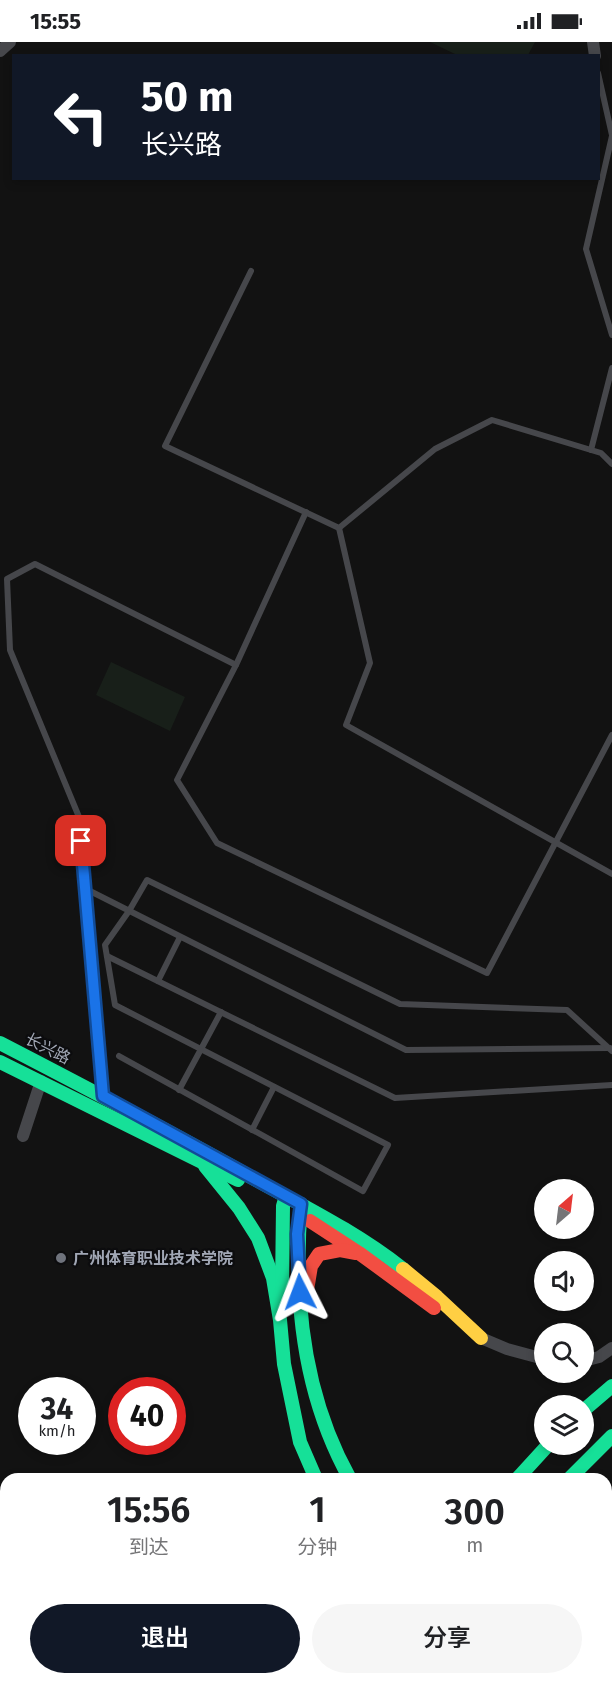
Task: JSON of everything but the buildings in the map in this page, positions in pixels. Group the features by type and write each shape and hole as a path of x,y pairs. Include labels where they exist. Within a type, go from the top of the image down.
{"main road":[{"name":"长兴路","path":"0,1043 28,1055 103,1096 301,1210"},
{"name":"长兴路","path":"0,1062 205,1165 284,1201"},
{"path":"205,1165 239,1208 258,1238 273,1278 284,1364 300,1442 313,1473"},
{"path":"280,1320 284,1201"},
{"path":"301,1210 444,1315 481,1338"},
{"path":"301,1210 297,1234 301,1311 309,1367 319,1412 346,1473"},
{"path":"301,1210 385,1256 437,1297 481,1338"},
{"path":"301,1311 309,1284 311,1266 319,1254 340,1250 359,1253"},
{"path":"594,1401 612,1386"},
{"path":"575,1473 612,1436"},
{"path":"522,1473 538,1455"}],"street":[{"path":"0,51 10,42"},
{"path":"22,1136 41,1081"},
{"path":"481,1338 507,1349 534,1356"},
{"path":"594,1359 612,1348"}],"lane":[{"path":"600,82 612,135 586,249 612,335"},
{"path":"251,271 165,446 339,528"},
{"path":"591,450 612,368"},
{"path":"339,528 435,449 492,420 601,453 612,464"},
{"path":"306,512 236,665 177,780 217,843 488,973 612,735"},
{"path":"339,528 370,663 346,725 612,874"},
{"path":"99,1110 103,1096 79,817 10,650 7,579 34,564 236,665"},
{"path":"119,1056 363,1191 388,1145 116,1005 105,945 147,880 400,1004 567,1010 611,1049"},
{"path":"84,888 406,1050 611,1049"},
{"path":"158,981 180,937"},
{"path":"107,956 395,1098 612,1085"},
{"path":"180,1090 221,1012"},
{"path":"252,1130 274,1087"}],"shaded area":[{"path":"430,42 535,42 529,54 455,54"},
{"path":"111,662 185,697 170,731 96,695"}],"traffic: fast":[{"path":"0,1043 314,1211 369,1244 403,1269"},
{"path":"0,1062 238,1180"},
{"path":"205,1166 239,1208 258,1238 273,1278 284,1364 300,1442 313,1473"},
{"path":"282,1290 283,1206 286,1196"},
{"path":"301,1204 299,1275 305,1346 321,1414 347,1473"},
{"path":"594,1401 612,1386"},
{"path":"575,1473 612,1436"},
{"path":"522,1473 539,1455"}],"traffic: slow":[{"path":"403,1269 481,1338"}],"traffic: jam":[{"path":"310,1221 359,1253 434,1308"},
{"path":"307,1290 311,1266 319,1254 340,1250 356,1253"}],"place":[{"name":"广州体育职业技术学院","path":"61,1258"}],"route":[{"path":"81,841 103,1096 210,1152 301,1204 297,1234 300,1292"}]}
